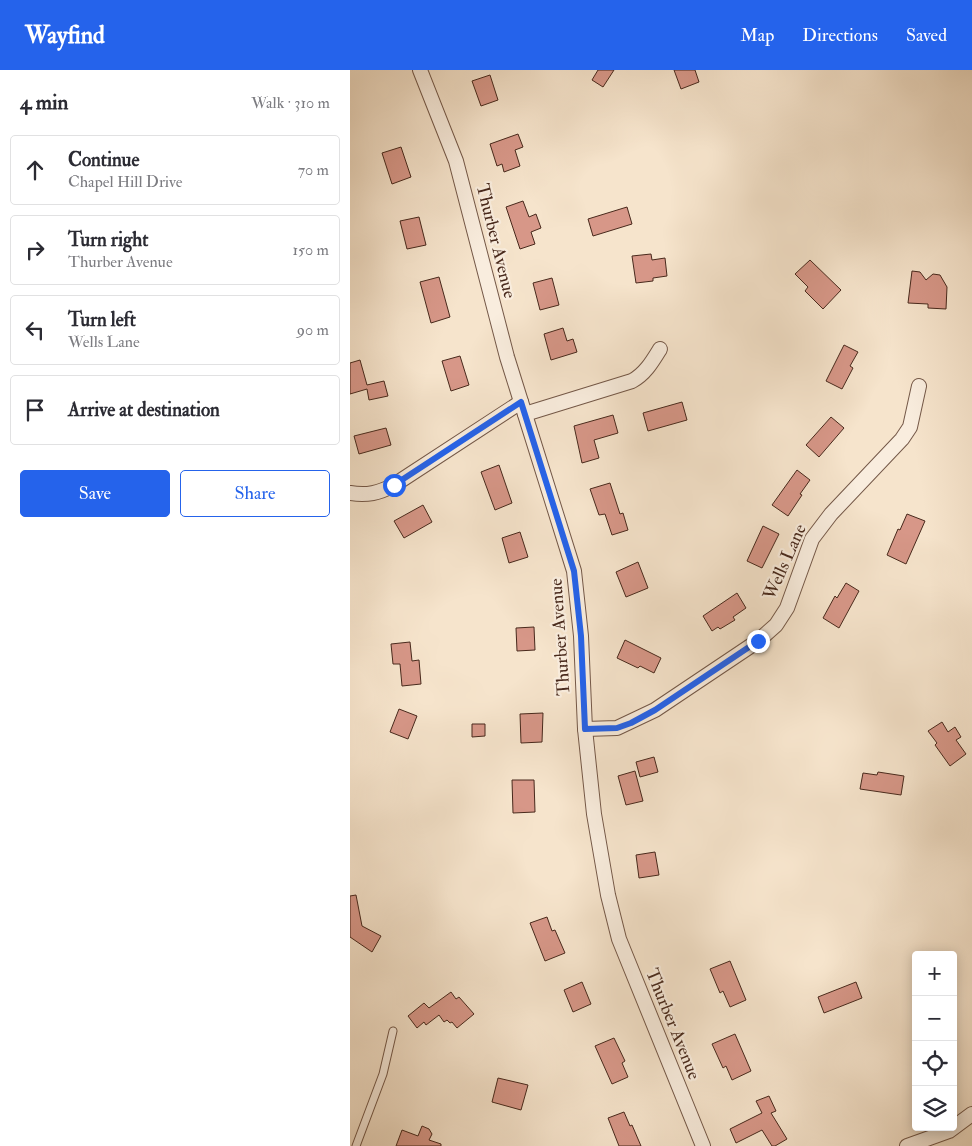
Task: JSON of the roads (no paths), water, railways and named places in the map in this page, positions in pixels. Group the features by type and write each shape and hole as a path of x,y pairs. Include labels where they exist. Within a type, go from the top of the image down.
{"street":[{"name":"Thurber Avenue","path":"420,70 456,161 507,357 574,571 581,636 585,729 594,814 608,895 619,939 703,1146"},
{"path":"350,493 370,495 388,488 523,408 632,381 647,369 660,349"},
{"name":"Wells Lane","path":"585,729 617,728 655,710 758,641 776,625 787,608 812,539 831,514 889,453 910,427 919,386"},
{"path":"907,1146 949,1131 972,1114"}],"lane":[{"path":"356,1146 383,1074 393,1031"}]}
